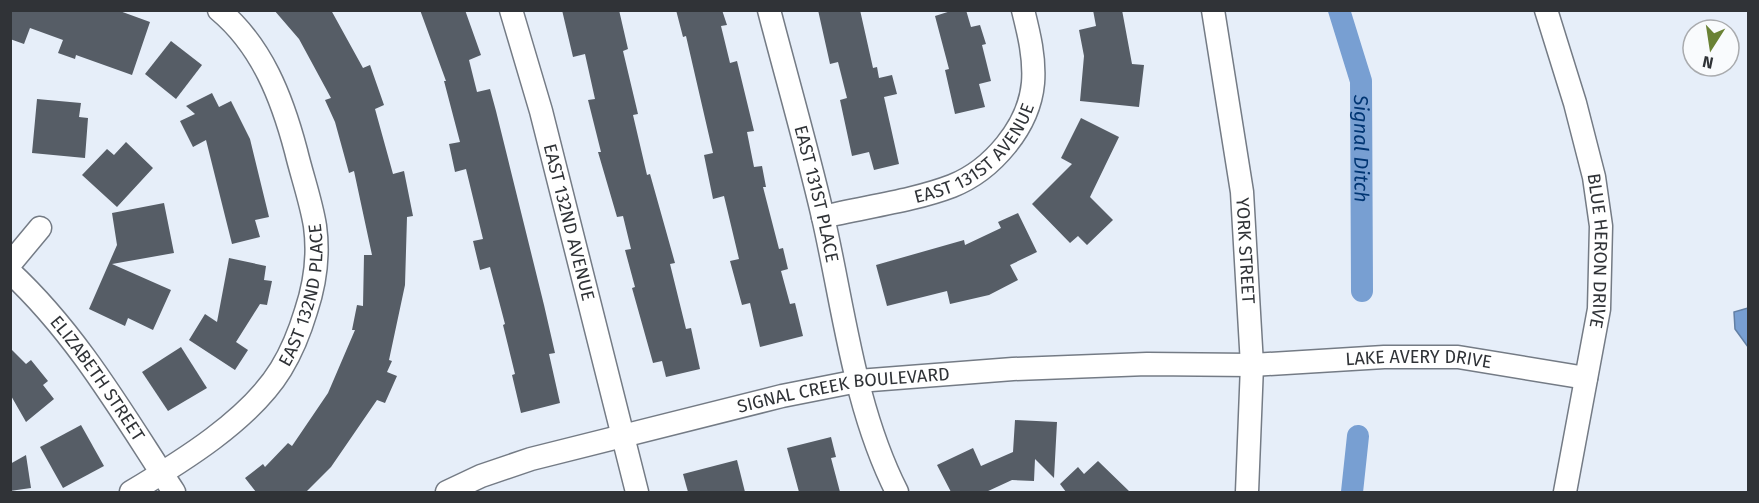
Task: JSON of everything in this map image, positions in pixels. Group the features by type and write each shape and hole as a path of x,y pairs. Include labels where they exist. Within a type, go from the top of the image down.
{"street":[{"name":"EAST 132ND PLACE","path":"131,492 168,483 247,409 273,381 299,335 313,290 315,226 282,104 258,53 219,10"},
{"name":"EAST 132ND AVENUE","path":"511,10 541,111 621,436 637,492"},
{"name":"EAST 131ST PLACE","path":"769,10 823,218 845,330 858,381 883,462 897,492"},
{"name":"EAST 131ST AVENUE","path":"823,218 934,192 969,178 990,162 1018,126 1031,91 1033,68 1030,36 1023,10"},
{"name":"YORK STREET","path":"1213,10 1242,192 1252,365 1247,492"},
{"name":"BLUE HERON DRIVE","path":"1546,10 1578,114 1594,177 1601,226 1599,309 1565,492"},
{"path":"10,264 40,228"},
{"name":"ELIZABETH STREET","path":"10,272 34,294 84,355 168,483"},
{"name":"LAKE AVERY DRIVE","path":"1252,365 1384,357 1458,357 1586,378"},
{"name":"SIGNAL CREEK BOULEVARD","path":"447,492 503,467 782,396 858,381 1013,369 1147,364 1252,365"}],"water":[{"path":"1748,308 1748,347 1735,329 1734,312"}],"building":[{"path":"10,10 117,10 150,22 132,75 76,55 75,59 58,53 63,40 30,28 24,44 10,39"},
{"path":"274,10 331,10 363,68 370,65 384,105 375,109 393,174 404,171 413,216 407,217 405,285 389,360 392,361 387,372 397,376 385,403 377,400 331,467 306,492 256,492 245,478 263,464 265,467 288,443 292,446 328,393 355,330 352,330 357,305 363,306 364,255 372,255 354,171 349,173 335,122 325,100 331,98 299,39"},
{"path":"420,10 465,10 481,55 469,60 477,92 490,89 496,111 555,353 549,354 560,403 521,413 512,375 515,374 503,325 505,324 490,267 480,270 473,241 483,239 466,169 455,172 449,144 460,142 444,81 446,81"},
{"path":"562,10 619,10 628,49 623,51 638,114 633,115 647,175 650,174 675,263 670,264 686,329 691,328 700,369 666,377 662,361 653,363 632,288 635,287 625,250 631,249 623,216 617,217 598,152 601,152 588,100 595,99 585,54 573,57"},
{"path":"676,10 722,10 727,25 721,26 730,63 737,61 754,131 747,132 754,167 762,166 766,187 763,187 779,249 783,248 788,269 781,271 790,304 795,303 803,336 760,347 750,303 742,305 730,261 739,259 724,196 713,199 704,155 713,153 686,36 683,37"},
{"path":"818,10 860,10 873,68 877,67 879,78 892,75 897,94 884,97 899,164 874,170 869,152 852,156 840,100 847,98 838,62 830,64"},
{"path":"954,10 966,10 971,27 980,25 986,44 982,45 991,81 979,84 985,107 955,114 945,70 949,69 935,16"},
{"path":"1093,10 1122,10 1132,64 1144,65 1139,107 1080,101 1084,56 1079,30 1096,26"},
{"path":"171,41 202,65 176,99 145,74"},
{"path":"212,93 219,107 231,101 250,139 269,217 255,220 260,237 232,244 206,140 193,147 180,121 195,114 186,106"},
{"path":"37,99 81,103 79,117 88,118 85,158 32,153"},
{"path":"1081,118 1119,137 1090,197 1113,220 1087,245 1078,236 1070,243 1032,204 1072,164 1061,158"},
{"path":"126,142 153,168 117,207 82,175 107,149 114,155"},
{"path":"164,203 174,253 112,264 171,290 153,330 128,318 125,326 89,309 117,245 112,213"},
{"path":"1018,213 1037,252 1010,265 1018,280 989,295 950,304 947,291 887,306 876,265 964,240 965,245 1001,228 998,222"},
{"path":"229,258 266,266 264,280 272,281 267,305 260,304 236,342 248,350 235,370 189,340 205,314 217,322"},
{"path":"181,347 207,388 168,411 142,372"},
{"path":"10,348 26,364 31,360 48,381 43,385 54,399 26,422 10,394"},
{"path":"1015,420 1057,422 1054,478 1035,459 1034,481 1012,480 986,492 951,492 937,465 973,448 981,466 1013,452"},
{"path":"81,425 104,466 63,488 40,447"},
{"path":"831,437 836,457 831,458 840,492 799,492 787,448"},
{"path":"26,455 31,488 10,491 10,464"},
{"path":"737,460 745,492 688,492 683,474"},
{"path":"1098,461 1130,492 1066,492 1060,484 1078,467 1084,474"}],"waterway":[{"name":"Signal Ditch","path":"1339,10 1361,81 1362,291"},
{"name":"Signal Ditch","path":"1352,492 1358,436"}]}
